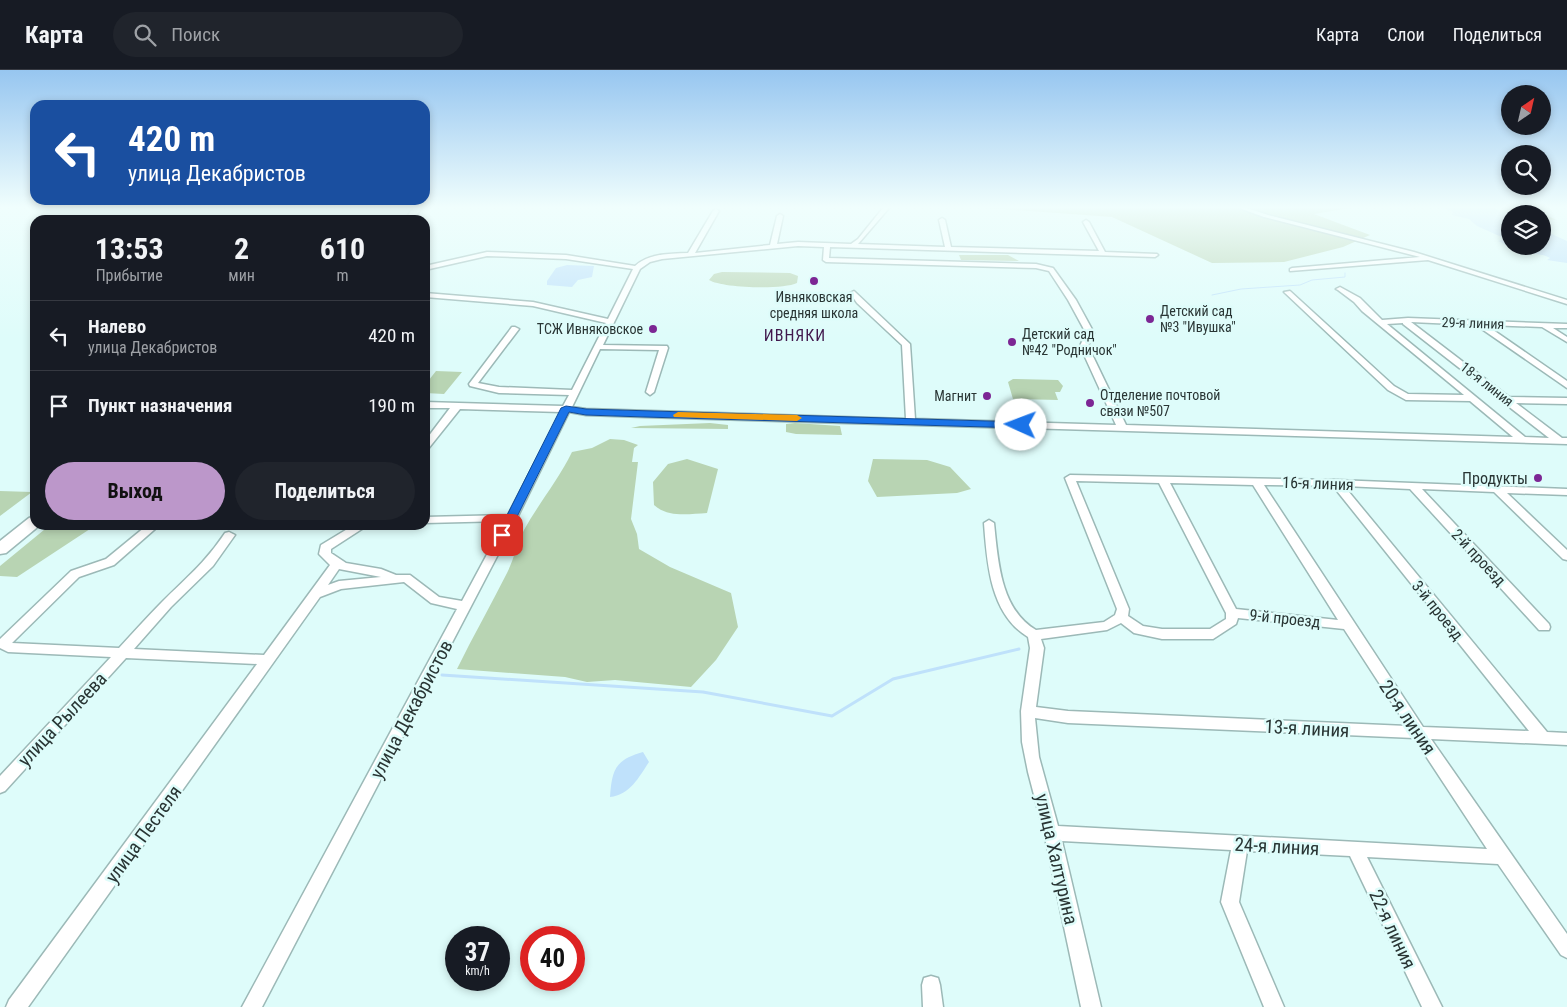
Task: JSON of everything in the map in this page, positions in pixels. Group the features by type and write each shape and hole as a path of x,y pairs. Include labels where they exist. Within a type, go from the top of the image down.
{"highway":[{"path":"0,549 30,525"}],"street":[{"path":"430,267 488,254 566,257 637,268 641,263 649,260 714,252"},
{"path":"827,252 826,260 1036,266 1053,270 1090,333 1084,346 1123,429"},
{"path":"1044,252 1156,255"},
{"path":"1402,252 1567,302"},
{"path":"1292,270 1430,259"},
{"name":"улица Декабристов","path":"252,1007 512,518 637,268"},
{"path":"1340,289 1357,300 1523,440"},
{"path":"1288,292 1391,388 1406,397 1472,398"},
{"path":"854,293 860,301 906,344 910,421"},
{"path":"430,295 533,304 610,322"},
{"name":"29-я линия","path":"1381,322 1567,326"},
{"name":"18-я линия","path":"1406,322 1565,443"},
{"path":"1479,324 1567,385"},
{"path":"1544,325 1567,340"},
{"path":"515,329 473,384 499,390 574,393"},
{"path":"598,347 664,348 650,392"},
{"path":"1508,400 1567,401"},
{"path":"430,404 566,408 586,412 1523,440 1565,443"},
{"path":"430,440 456,406"},
{"name":"16-я линия","path":"1121,617 1123,609 1070,478 1336,483 1567,492"},
{"path":"1163,480 1232,612"},
{"name":"20-я линия","path":"1256,481 1346,624 1502,857 1567,949"},
{"name":"3-й проезд","path":"1336,483 1542,737"},
{"name":"2-й проезд","path":"1414,487 1544,628"},
{"path":"1498,490 1567,556"},
{"path":"430,520 512,518"},
{"path":"989,523 991,552 1002,597 1024,630 1034,635 1107,626 1121,617"},
{"path":"148,530 110,562 75,574 3,644 8,647 268,660"},
{"path":"354,530 325,548 325,554 344,568 385,574 392,579"},
{"name":"улица Рылеева","path":"0,786 168,604 198,577 221,550 228,535"},
{"name":"улица Пестеля","path":"16,1007 337,564"},
{"path":"316,593 324,592 339,585 406,578 415,583 430,598 439,602 466,605"},
{"name":"9-й проезд","path":"1121,617 1139,630 1162,634 1212,634 1232,621 1232,612 1346,624"},
{"name":"улица Халтурина","path":"1034,635 1037,648 1027,729 1032,761 1052,832 1091,1007"},
{"name":"13-я линия","path":"1028,711 1047,715 1567,739"},
{"name":"24-я линия","path":"1052,832 1240,844 1502,857"},
{"path":"1240,844 1230,902 1274,1007"},
{"name":"22-я линия","path":"1355,850 1432,1007"},
{"path":"932,985 933,1007"}],"green space":[{"path":"1187,252 1324,252 1284,262 1212,263"},
{"path":"959,255 1008,255 1019,261 961,260"},
{"path":"722,272 790,273 798,276 797,283 779,287 726,285 709,280 714,274"},
{"path":"436,371 462,372 444,394 430,393 430,379"},
{"path":"1013,379 1058,380 1063,386 1060,392 1055,392 1058,400 1013,399 1008,382"},
{"path":"710,423 728,425 728,429 631,428 640,426"},
{"path":"786,424 840,426 842,435 786,432"},
{"path":"610,439 624,440 638,445 634,448 632,462 638,462 631,519 637,534 639,549 670,567 731,593 738,627 716,660 691,687 615,680 587,682 565,677 457,669 507,573 524,530 572,452 592,448"},
{"path":"687,459 718,469 707,513 672,514 654,505 653,482 668,464"},
{"path":"873,459 927,460 950,467 971,489 957,493 877,497 868,481"},
{"path":"0,491 30,492 30,494 0,516"},
{"path":"44,530 88,530 17,577 0,576 0,566"}],"water":[{"path":"1551,252 1567,252 1567,263 1547,260 1550,258 1544,255 1551,255"},
{"path":"567,265 594,266 592,277 578,280 572,287 547,285 547,281 556,268"},
{"path":"643,752 649,762 638,779 623,793 610,797 612,779 617,767 627,758"}],"waterway":[{"path":"1212,295 1241,289 1300,285 1312,280 1345,277 1345,273"},
{"path":"442,675 703,692 832,716 893,679 1019,649"}],"slow traffic":[{"path":"678,415 797,418"}],"place":[{"name":"Ивняковская средняя школа","path":"814,281"},
{"name":"Детский сад №3 \"Ивушка\"","path":"1150,319"},
{"name":"ТСЖ Ивняковское","path":"653,329"},
{"name":"Детский сад №42 \"Родничок\"","path":"1012,342"},
{"name":"Магнит","path":"987,396"},
{"name":"Отделение почтовой связи №507","path":"1090,403"},
{"name":"Продукты","path":"1538,478"}],"district":[{"name":"ИВНЯКИ","path":"795,335"}],"route":[{"path":"502,535 566,408 586,412 1021,425"}]}
